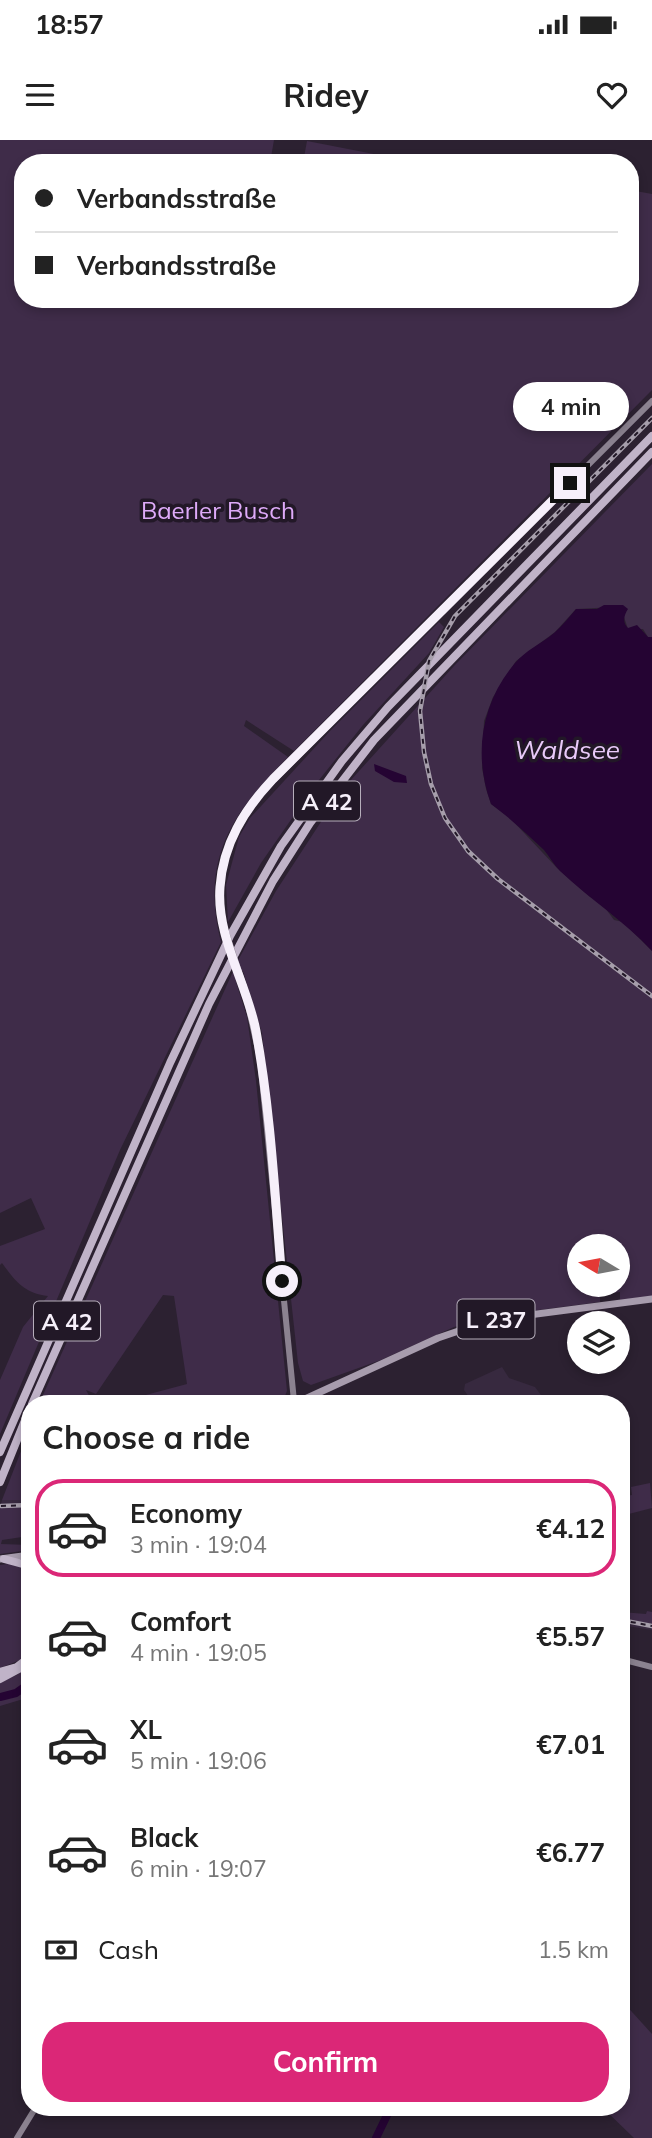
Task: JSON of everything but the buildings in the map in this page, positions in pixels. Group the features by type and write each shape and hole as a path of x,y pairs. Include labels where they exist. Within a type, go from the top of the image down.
{"highway":[{"name":"A 42","path":"24,1395 93,1234 225,947 263,876 301,817 342,761 388,707 652,436"},
{"name":"A 42","path":"36,1395 109,1224 239,943 273,881 310,823 397,715 652,452"},
{"name":"A 42","path":"0,1452 21,1403"},
{"name":"A 42","path":"0,1482 21,1431"},
{"path":"2,1559 21,1564"},
{"path":"0,1671 21,1664"},
{"path":"0,1679 21,1668"}],"main road":[{"path":"293,1395 260,1059 244,987 222,920 220,886 223,865 239,822 262,790 652,401"},
{"name":"L 237","path":"310,1395 438,1338 491,1320 652,1299"},
{"path":"2,1559 21,1556"},
{"path":"630,1661 652,1667"},
{"path":"17,2138 30,2116"}],"shaded area":[{"path":"502,1367 509,1378 535,1387 541,1395 467,1395 464,1390 465,1384"},
{"path":"2,1500 21,1500 21,1507 0,1508"},
{"path":"630,1620 652,1624 652,1630 630,1626"}],"green space":[{"name":"Baerler Busch","path":"0,140 274,140 272,154 14,154 14,308 639,308 639,192 652,194 652,390 294,751 246,720 244,726 288,757 251,798 226,839 218,862 215,886 221,942 120,1150 0,1434 0,1380 23,1327 48,1296 27,1289 16,1281 2,1263 0,1265 0,1246 45,1229 31,1198 0,1213"},
{"path":"307,141 374,154 305,154"},
{"path":"652,464 652,637 648,637 643,629 628,629 624,617 615,607 576,609 555,632 516,661 493,697 484,721 482,768 491,804 510,818 557,868 590,897 600,901 614,920 623,922 652,951 652,1296 620,1300 620,1297 630,1297 630,1234 567,1234 567,1297 600,1297 600,1302 493,1316 454,1327 381,1360 311,1385 303,1381 298,1363 262,1033 243,971 239,973 236,964 276,891 341,791 454,666"},
{"path":"439,622 444,627 429,653 363,725 315,785 261,863 228,922 226,885 239,837 250,818 330,731"},
{"path":"235,967 236,982 247,1017 256,1081 285,1395 146,1395 187,1384 174,1296 163,1295 96,1394 86,1390 89,1395 43,1395"},
{"path":"21,1451 21,1500 2,1500"},
{"path":"650,1483 652,1508 630,1514 631,1487"},
{"path":"21,1507 21,1537 2,1540 1,1544 21,1545 21,1551 0,1554 0,1508"},
{"path":"15,1563 21,1566 21,1660 0,1668 0,1565"},
{"path":"647,1611 652,1612 652,1624 630,1620 630,1613 646,1614"},
{"path":"21,1672 21,1700 0,1706 0,1682"},
{"path":"630,2010 652,2034 652,2138 634,2138 611,2116 630,2116"}],"water":[{"name":"Waldsee","path":"604,605 623,605 628,609 624,619 626,626 628,628 637,625 648,637 652,637 652,951 560,871 544,850 491,804 482,767 488,712 494,695 515,663 554,633 576,609 597,609"},
{"path":"374,764 406,776 407,783 394,782 375,771"}],"waterway":[{"path":"0,1697 21,1689"},
{"path":"376,2138 387,2116"}],"railway":[{"path":"652,418 455,616 429,661 420,711 424,752 431,784 445,818 468,851 498,879 652,996"},
{"path":"1,1506 21,1505"},
{"path":"630,1622 652,1626"}],"route":[{"path":"282,1281 258,1044 252,1013 224,930 221,911 221,876 229,845 245,812 273,779 570,483"}]}
